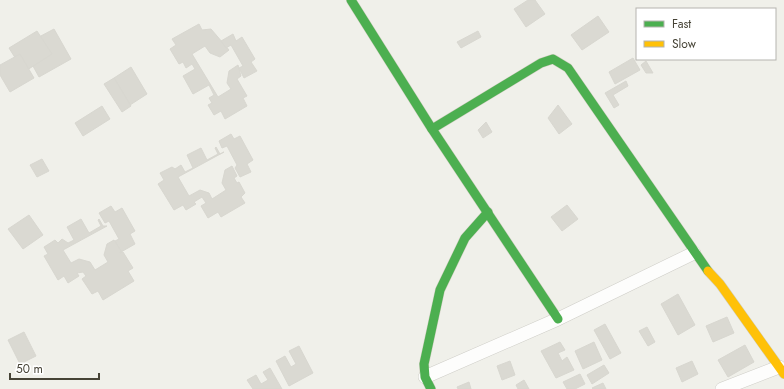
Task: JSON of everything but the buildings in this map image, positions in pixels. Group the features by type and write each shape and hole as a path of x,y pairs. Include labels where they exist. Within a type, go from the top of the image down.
{"street":[{"path":"351,0 432,130 558,319"},
{"path":"432,130 541,63 553,59 568,68 694,253 709,273 720,284 782,371 722,389"},
{"path":"488,212 466,238 440,290 424,364 428,383 694,253"}],"traffic: fast":[{"path":"351,0 432,129 558,319"},
{"path":"432,129 541,63 553,59 568,68 708,271"},
{"path":"431,389 425,377 424,364 440,290 465,238 488,212"}],"traffic: slow":[{"path":"708,271 720,284 784,374"}]}
